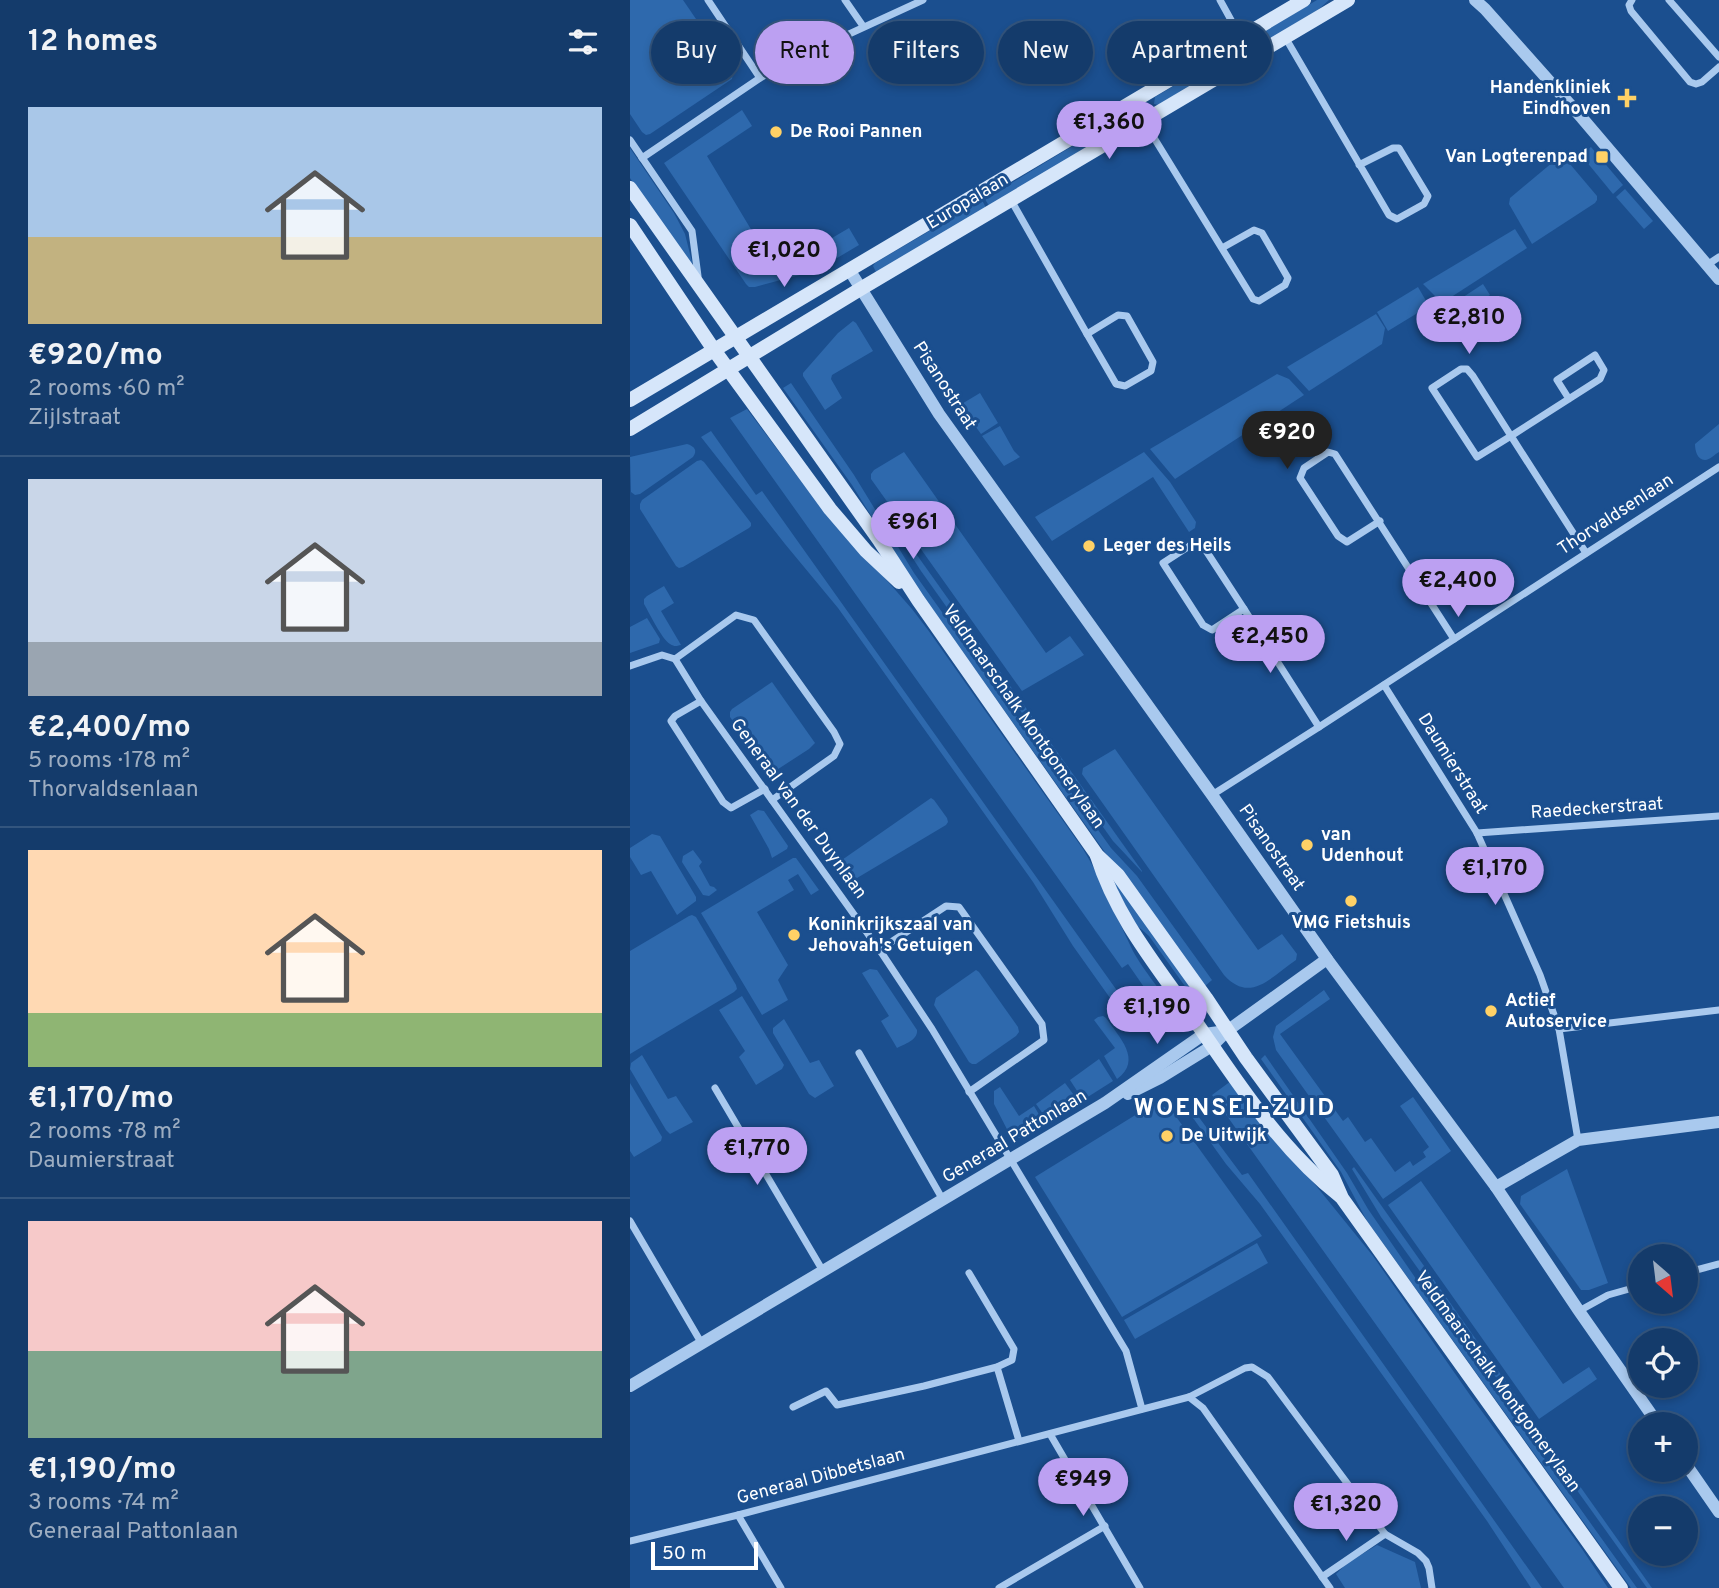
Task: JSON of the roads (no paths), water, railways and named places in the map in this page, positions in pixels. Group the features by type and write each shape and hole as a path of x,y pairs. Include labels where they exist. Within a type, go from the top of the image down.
{"main road":[{"name":"Europalaan","path":"1269,21 1304,0"},
{"name":"Europalaan","path":"630,429 1348,0"},
{"name":"Europalaan","path":"630,400 1163,84"},
{"name":"Veldmaarschalk Montgomerylaan","path":"630,187 1097,855 1118,875 1206,998 1332,1175 1342,1198 1621,1588"},
{"name":"Veldmaarschalk Montgomerylaan","path":"630,225 714,350 830,509 866,551 918,600"},
{"name":"Veldmaarschalk Montgomerylaan","path":"1097,855 1104,877 1136,938 1208,1040 1275,1131 1323,1183 1342,1198"}],"street":[{"path":"708,0 755,70"},
{"path":"845,0 863,26"},
{"path":"854,30 923,0"},
{"path":"1220,0 1232,21"},
{"path":"1475,0 1483,5 1582,118 1719,279"},
{"path":"1632,0 1629,5 1631,11 1690,82 1696,85 1702,82 1719,67"},
{"path":"1669,0 1719,57"},
{"path":"1285,37 1359,165 1389,215 1397,219 1424,204 1428,196 1399,148 1393,148 1359,165"},
{"path":"642,158 755,81"},
{"path":"1132,102 1253,299 1259,301 1285,285 1288,278 1262,233 1254,230 1222,248"},
{"name":"Veldmaarschalk Montgomerylaan","path":"630,140 692,231 701,287"},
{"path":"1011,200 1087,334 1116,384 1125,386 1151,371 1153,362 1127,316 1118,315 1087,334"},
{"path":"1707,265 1719,257"},
{"path":"850,271 862,288"},
{"name":"Pisanostraat","path":"862,288 940,414 1327,959 1496,1186 1650,1412"},
{"path":"1569,399 1557,380 1595,355 1604,370 1600,379 1569,399 1511,436 1477,457 1432,388 1461,369 1467,369 1473,376 1511,436 1586,553"},
{"path":"1380,521 1348,542 1338,536 1300,478 1304,468 1328,452 1335,454 1380,521 1454,639"},
{"name":"Thorvaldsenlaan","path":"1212,795 1719,467"},
{"path":"1244,609 1212,629 1203,625 1163,563 1197,541 1203,546 1244,609 1319,727"},
{"path":"630,666 662,655 675,659 736,615 754,620 840,744 834,756 772,800"},
{"name":"Generaal van der Duynlaan","path":"675,659 701,701 879,950 932,1029 1126,1350 1142,1409"},
{"name":"Daumierstraat","path":"1384,685 1477,833 1540,975 1559,1029 1578,1140"},
{"path":"701,701 671,721 723,802 731,808 765,789"},
{"name":"Raedeckerstraat","path":"1477,833 1719,816"},
{"path":"879,950 946,906 959,907 1042,1024 1044,1040 969,1092"},
{"path":"1227,1031 1327,959"},
{"path":"1559,1029 1719,1010"},
{"name":"Generaal Pattonlaan","path":"630,1386 1227,1031"},
{"name":"Generaal Pattonlaan","path":"859,1053 943,1200"},
{"path":"715,1088 823,1271"},
{"path":"1496,1186 1578,1140 1719,1122"},
{"path":"630,1221 702,1344"},
{"path":"1698,1270 1719,1264"},
{"path":"793,1407 826,1391 837,1405 925,1386 997,1367 1012,1360 1014,1349 969,1273"},
{"path":"1579,1311 1608,1295 1628,1289"},
{"path":"997,1367 1019,1441"},
{"name":"Generaal Dibbetslaan","path":"630,1541 1189,1397 1245,1368 1252,1367 1268,1377 1385,1534"},
{"path":"1189,1397 1203,1408 1330,1588"},
{"path":"1050,1434 1140,1588"},
{"path":"1698,1481 1719,1511"},
{"path":"738,1515 781,1588"},
{"path":"999,1588 1105,1526"},
{"path":"1322,1577 1385,1534 1418,1553 1426,1561 1432,1588"}],"place":[{"name":"Handenkliniek Eindhoven","path":"1627,98"},
{"name":"De Rooi Pannen","path":"776,132"},
{"name":"Van Logterenpad","path":"1602,157"},
{"name":"Leger des Heils","path":"1089,546"},
{"name":"van Udenhout","path":"1307,845"},
{"name":"VMG Fietshuis","path":"1351,901"},
{"name":"Koninkrijkszaal van Jehovah's Getuigen","path":"794,935"},
{"name":"Actief Autoservice","path":"1491,1011"},
{"name":"De Uitwijk","path":"1167,1136"}],"district":[{"name":"WOENSEL-ZUID","path":"1235,1109"}]}
